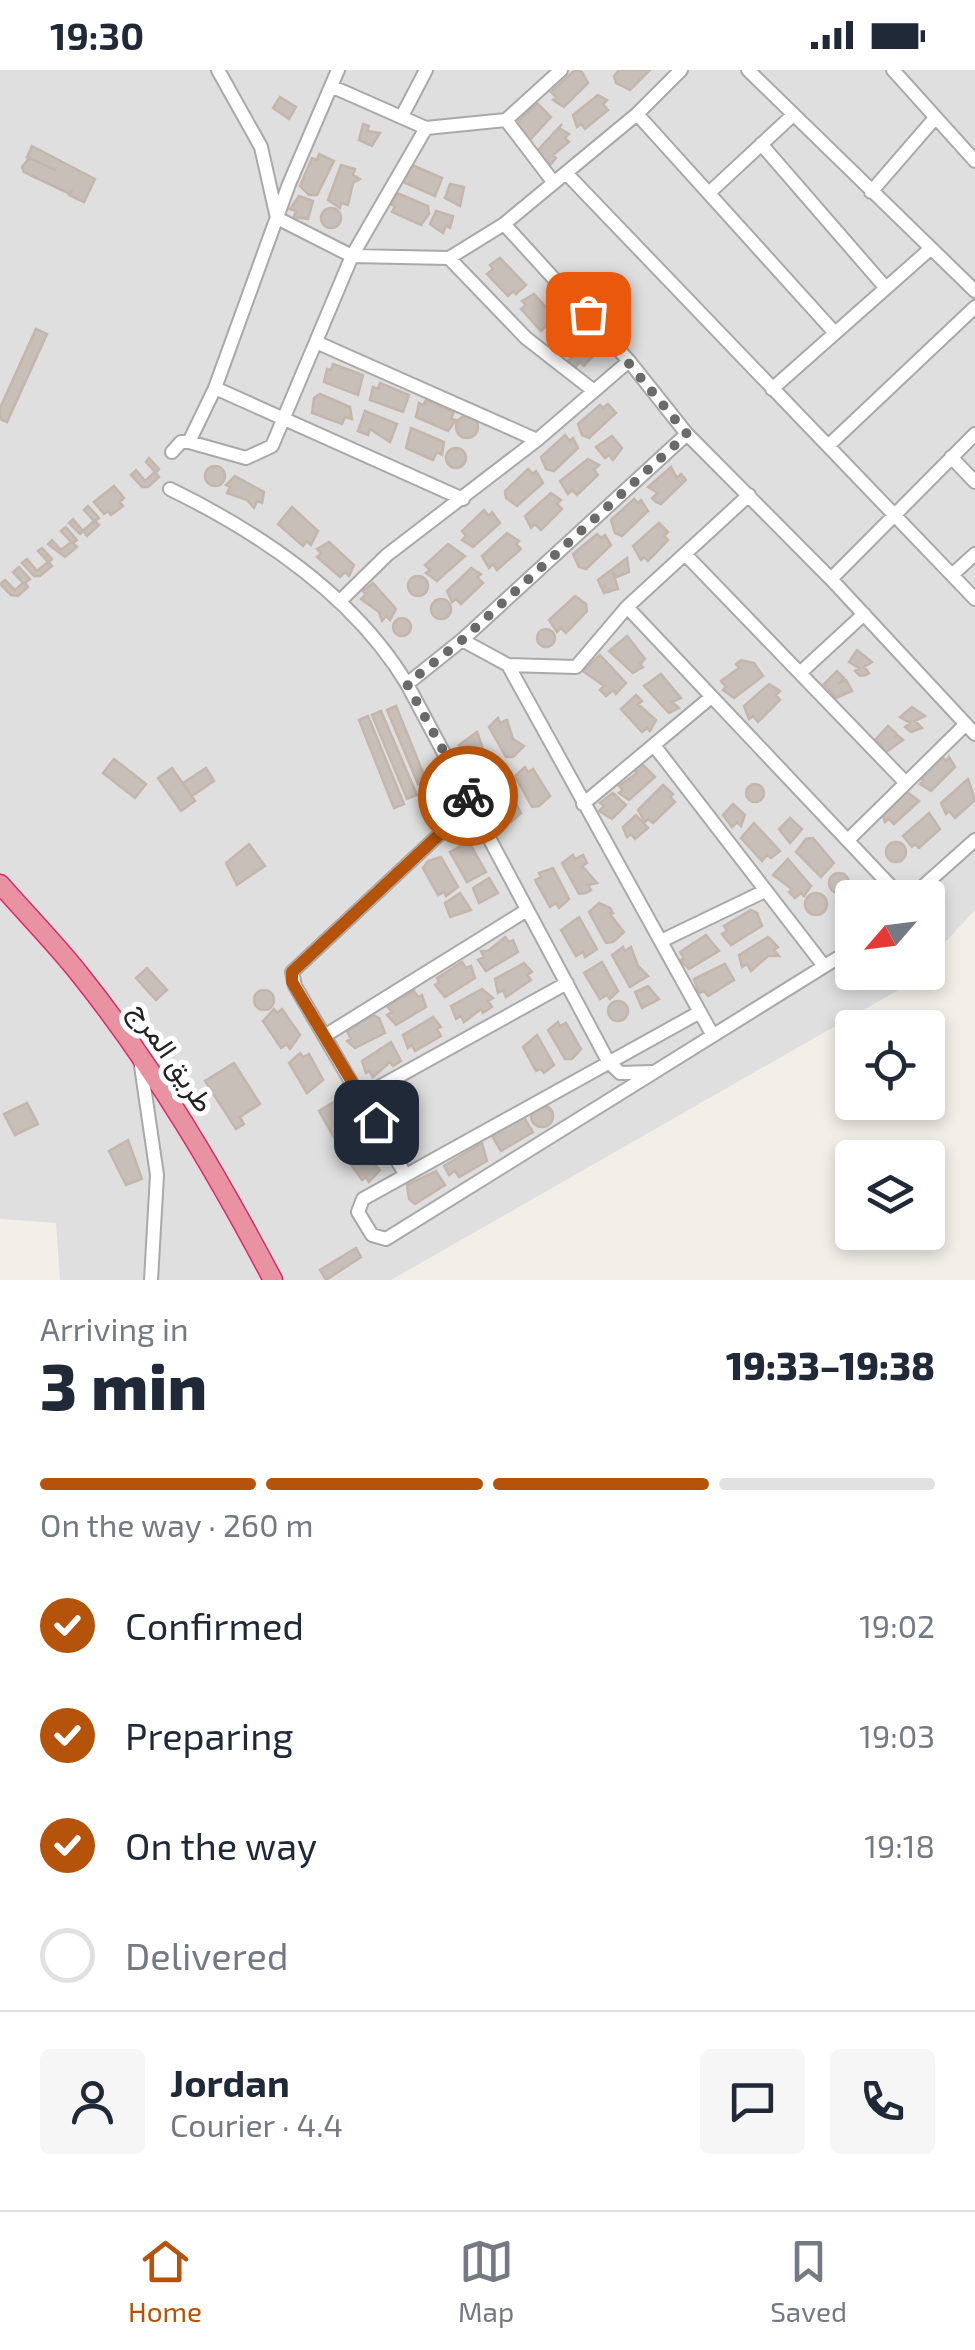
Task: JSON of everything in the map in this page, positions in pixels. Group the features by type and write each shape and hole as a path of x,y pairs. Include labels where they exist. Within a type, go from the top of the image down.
{"highway":[{"name":"طريق المرج","path":"0,884 80,975 138,1052 190,1130 272,1280"}],"street":[{"path":"218,70 261,146 278,218 352,256 449,258 504,224 566,174 637,114 681,70"},
{"path":"189,442 215,388 338,70"},
{"path":"402,116 426,70"},
{"path":"748,70 975,291"},
{"path":"893,70 975,161"},
{"path":"332,87 426,128 506,120 557,71"},
{"path":"637,114 835,333"},
{"path":"710,192 793,115"},
{"path":"871,192 935,118"},
{"path":"506,120 554,183"},
{"path":"172,452 181,442 189,442 252,457 272,446 352,256 426,128"},
{"path":"761,144 885,287"},
{"path":"566,174 975,599"},
{"path":"504,224 629,361 687,434 832,579 970,729 905,782 850,838"},
{"path":"772,390 930,250"},
{"path":"449,258 526,338 594,391"},
{"path":"828,446 975,307"},
{"path":"318,343 538,440"},
{"path":"340,601 387,555 538,440 629,361"},
{"path":"215,388 463,500"},
{"path":"407,684 462,640 687,434"},
{"path":"832,579 975,434"},
{"path":"951,456 975,482"},
{"path":"170,490 253,536 340,601 375,636 407,684 608,1061 620,1073 656,1072"},
{"path":"462,640 508,665 576,667 628,607 749,495"},
{"path":"685,554 905,782"},
{"path":"952,575 975,554"},
{"path":"628,607 710,698 850,838 886,880"},
{"path":"800,673 864,614"},
{"path":"508,665 712,1034"},
{"path":"584,804 656,748 710,698"},
{"path":"656,748 824,966"},
{"path":"405,1174 292,982 295,967 472,804"},
{"path":"930,880 975,840"},
{"path":"660,941 765,891"},
{"path":"326,1035 527,910"},
{"path":"700,1012 405,1174 358,1205 358,1212 378,1240 386,1240 835,959"},
{"path":"361,1096 567,983"},
{"path":"138,1052 158,1175 151,1280"}],"shaded area":[{"path":"0,70 975,70 975,910 945,943 945,880 835,880 835,990 898,990 864,1010 835,1010 835,1026 391,1280 60,1280 56,1223 0,1219"}],"building":[{"path":"575,70 582,72 588,83 564,107 553,100 556,97 551,92"},
{"path":"619,70 650,70 630,90 616,83 614,76"},
{"path":"598,95 607,100 603,104 608,110 585,129 581,124 577,127 573,115"},
{"path":"280,97 296,107 289,119 273,108"},
{"path":"537,103 551,117 528,142 516,124"},
{"path":"363,124 369,126 367,131 380,133 372,146 359,140"},
{"path":"562,124 559,128 569,134 565,138 569,142 553,155 556,158 550,165 542,162 538,150"},
{"path":"32,146 95,179 84,202 24,172 22,167 29,158 56,170 27,157"},
{"path":"319,154 334,161 317,195 309,195 300,186 312,158 317,160"},
{"path":"341,165 355,169 353,175 360,179 353,183 348,205 341,203 340,208 328,200"},
{"path":"412,165 442,178 435,196 403,182"},
{"path":"450,184 464,187 460,206 445,198"},
{"path":"397,193 428,206 429,214 421,225 392,212 395,206 390,204"},
{"path":"299,196 313,201 308,219 294,217 296,211 290,209"},
{"path":"327,208 335,208 341,218 335,228 327,228 321,222 321,214"},
{"path":"436,211 453,216 450,228 446,226 443,233 430,224"},
{"path":"500,258 526,285 516,294 513,291 508,296 487,274 493,269 490,265"},
{"path":"534,294 557,319 550,329 547,325 541,331 521,309 526,305 522,301"},
{"path":"36,329 47,334 7,422 0,419 0,408"},
{"path":"567,329 592,357 584,366 580,362 574,368 567,362 571,358 553,346"},
{"path":"333,364 363,375 358,395 324,382 327,369 331,370"},
{"path":"380,383 409,395 403,412 370,400 373,387 378,389"},
{"path":"320,394 350,407 352,419 345,417 342,424 312,413 314,398"},
{"path":"426,400 454,412 451,419 456,420 448,431 416,417 419,403 423,405"},
{"path":"608,404 616,413 589,438 582,435 578,424 600,405 603,408"},
{"path":"365,411 397,424 390,442 370,429 368,435 358,431"},
{"path":"467,416 478,427 467,438 456,427"},
{"path":"411,428 444,442 442,455 437,452 433,460 406,448"},
{"path":"565,435 570,441 573,438 578,448 554,471 546,469 541,457"},
{"path":"612,436 622,448 613,460 609,455 605,458 596,447"},
{"path":"456,448 466,458 456,468 446,458"},
{"path":"149,458 159,469 159,477 148,487 142,487 131,475 136,470 145,481 155,472 146,462"},
{"path":"588,459 599,465 594,470 598,475 577,495 572,490 568,494 560,481"},
{"path":"215,466 225,476 215,486 205,476"},
{"path":"671,467 677,478 681,474 686,480 661,504 652,498 658,493 648,487"},
{"path":"528,469 533,474 536,471 543,483 517,506 506,498 505,491"},
{"path":"235,476 264,492 262,503 257,501 254,508 247,500 227,493 230,487 226,485"},
{"path":"114,486 124,498 120,502 123,506 111,515 108,511 104,514 94,502"},
{"path":"551,493 561,500 557,504 562,509 541,530 535,524 531,528 525,516"},
{"path":"634,499 638,503 641,500 648,511 622,536 615,533 611,520"},
{"path":"88,506 99,518 95,521 99,525 87,536 83,531 94,521 84,510"},
{"path":"292,507 318,531 311,545 307,541 303,546 278,524"},
{"path":"484,510 489,516 492,512 500,523 473,547 462,540 466,536 462,531"},
{"path":"73,519 83,531 80,534 69,523"},
{"path":"659,523 668,532 664,536 668,540 648,561 644,557 641,560 633,546"},
{"path":"66,527 77,540 73,543 77,547 65,557 48,544 52,540 61,550 71,542 61,531"},
{"path":"507,533 519,541 516,544 521,549 497,570 493,564 489,568 482,556"},
{"path":"597,534 601,538 605,535 611,545 586,569 579,567 573,554"},
{"path":"329,542 354,565 349,576 345,572 340,577 317,557 321,553 317,549"},
{"path":"448,544 465,556 437,581 426,573 430,570 425,565"},
{"path":"42,548 52,559 52,566 34,576 22,563 27,559 37,571 48,562 38,551"},
{"path":"627,558 629,572 617,577 613,572 618,589 604,593 602,588 606,586 601,587 598,580"},
{"path":"19,567 30,579 25,583 28,587 18,596 11,595 0,584 5,580 15,590 23,583 13,572"},
{"path":"471,568 481,574 477,577 483,583 461,604 456,599 452,602 447,591"},
{"path":"418,576 428,586 418,596 408,586"},
{"path":"373,583 396,609 390,620 386,616 382,621 379,612 361,599 366,594 363,591"},
{"path":"575,596 586,604 587,611 566,633 561,628 557,632 549,620"},
{"path":"437,599 445,599 451,609 445,619 437,619 431,613 431,605"},
{"path":"402,618 409,620 409,634 402,636 395,634 393,627 395,620"},
{"path":"546,629 555,638 546,647 537,638"},
{"path":"627,636 645,659 640,664 643,667 633,673 609,651"},
{"path":"857,650 872,662 864,667 869,673 866,675 860,676 855,671 859,668 849,662"},
{"path":"600,655 626,683 616,694 613,690 606,696 600,690 604,686 583,671"},
{"path":"741,660 754,663 763,676 734,698 723,690 726,687 721,681 739,668 736,664"},
{"path":"837,671 844,678 841,682 846,680 852,691 836,698 824,684"},
{"path":"661,674 681,698 672,702 679,708 669,713 644,686"},
{"path":"769,684 780,691 776,695 780,700 758,722 753,716 749,719 744,706"},
{"path":"636,695 642,701 638,704 656,720 650,731 647,728 642,732 621,709"},
{"path":"396,706 426,780 418,784 387,710"},
{"path":"912,707 925,716 915,721 922,728 911,732 905,727 910,723 900,717"},
{"path":"381,711 417,795 407,799 372,715"},
{"path":"368,716 404,804 394,808 359,720"},
{"path":"498,718 500,723 507,720 513,739 524,746 513,757 506,757 489,727"},
{"path":"888,726 896,733 894,738 897,735 903,740 886,752 876,739"},
{"path":"477,732 484,752 494,763 484,772 482,768 475,772 459,745"},
{"path":"940,754 946,761 949,757 955,767 931,791 920,784 923,781 918,776"},
{"path":"114,759 146,784 135,798 103,773"},
{"path":"641,763 655,777 629,800 619,793 623,790 619,786 637,773 634,770"},
{"path":"525,767 528,772 533,769 550,796 539,806 532,807 515,776"},
{"path":"172,768 195,801 181,811 158,778"},
{"path":"206,768 214,781 192,796 183,783"},
{"path":"968,779 975,800 955,818 949,811 946,814 941,803"},
{"path":"504,782 521,813 511,822 503,822 487,794"},
{"path":"755,784 764,793 755,802 746,793"},
{"path":"663,785 675,802 653,823 648,819 645,822 638,810"},
{"path":"903,789 919,801 894,824 889,819 885,822 881,810"},
{"path":"613,793 626,805 612,819 599,811 604,806 600,803"},
{"path":"733,804 745,815 741,826 737,822 732,827 723,815"},
{"path":"929,813 940,829 919,848 915,844 912,847 903,836"},
{"path":"636,815 648,828 635,839 631,834 627,837 623,827"},
{"path":"790,818 802,829 790,843 779,829"},
{"path":"754,823 780,851 771,858 767,855 762,861 741,838"},
{"path":"813,838 834,863 821,877 796,852 806,839"},
{"path":"469,842 486,872 467,882 450,852"},
{"path":"896,842 906,852 896,862 886,852"},
{"path":"249,844 265,866 237,885 226,863"},
{"path":"573,855 575,859 583,855 587,863 582,866 597,883 588,885 591,890 586,893 579,894 562,863"},
{"path":"441,857 458,887 446,896 444,892 438,895 423,868 428,861"},
{"path":"788,859 811,886 804,896 801,893 795,898 789,892 792,889 773,875"},
{"path":"553,868 569,899 559,908 556,903 550,907 535,880 541,877 539,873"},
{"path":"835,874 848,879 835,880 835,892 830,887"},
{"path":"489,878 498,893 479,903 473,888"},
{"path":"460,893 471,910 450,917 445,903"},
{"path":"816,893 827,904 816,915 805,904"},
{"path":"599,903 610,908 613,913 609,913 624,932 613,942 606,943 589,912"},
{"path":"751,910 757,913 762,926 731,945 722,934 727,931 724,926"},
{"path":"579,917 597,949 585,957 583,952 576,956 561,930"},
{"path":"706,935 719,951 689,969 680,960 684,958 680,952"},
{"path":"505,937 509,942 513,940 518,952 486,971 478,960 484,957 481,951 488,951"},
{"path":"768,937 778,947 774,950 779,956 768,956 751,971 747,964 742,967 739,955"},
{"path":"623,947 625,951 631,947 638,966 648,976 630,987 612,955"},
{"path":"462,962 466,968 471,966 475,978 445,997 435,985 439,982 437,978"},
{"path":"602,962 618,991 610,999 607,995 600,999 584,973"},
{"path":"524,963 532,972 527,975 531,980 506,997 503,990 498,993 495,979"},
{"path":"725,964 734,980 708,996 704,991 699,993 694,979"},
{"path":"147,968 167,990 156,1000 136,978"},
{"path":"648,986 659,999 642,1008 635,992"},
{"path":"482,989 493,998 488,1001 492,1007 483,1013 481,1009 464,1022 461,1016 456,1019 451,1006"},
{"path":"264,990 274,1000 264,1010 254,1000"},
{"path":"414,991 418,997 422,995 426,1007 396,1025 387,1015 392,1012 387,1006"},
{"path":"614,1001 622,1001 628,1011 622,1021 614,1021 608,1015 608,1007"},
{"path":"274,1009 277,1013 282,1009 300,1035 290,1049 287,1044 281,1048 263,1021"},
{"path":"373,1015 379,1018 385,1033 355,1048 347,1041 351,1039 347,1031"},
{"path":"433,1017 441,1027 437,1029 441,1036 415,1051 412,1045 408,1048 403,1035"},
{"path":"558,1022 560,1026 566,1023 581,1049 572,1059 565,1059 548,1030"},
{"path":"537,1035 554,1065 544,1073 541,1069 536,1071 523,1047"},
{"path":"391,1042 401,1061 393,1066 390,1062 373,1077 369,1071 366,1073 362,1061"},
{"path":"300,1053 303,1057 309,1054 323,1080 307,1093 289,1063"},
{"path":"234,1063 260,1104 240,1117 244,1124 236,1129 205,1081"},
{"path":"337,1100 339,1111 354,1127 343,1138 335,1139 319,1111"},
{"path":"27,1103 38,1124 15,1135 4,1114"},
{"path":"542,1105 550,1108 550,1124 542,1127 534,1124 531,1116 534,1108"},
{"path":"523,1116 533,1132 501,1151 492,1136"},
{"path":"128,1140 142,1179 126,1185 109,1151"},
{"path":"361,1141 368,1152 365,1154 380,1170 369,1182 366,1177 362,1180 343,1153"},
{"path":"482,1143 487,1161 459,1177 455,1171 449,1175 444,1166"},
{"path":"436,1171 445,1185 415,1204 409,1199 407,1185"},
{"path":"356,1248 361,1257 326,1280 320,1270"}],"way so far":[{"path":"468,796 407,684 462,640 687,434 588,314"}],"route":[{"path":"376,1122 292,982 292,972 472,804 468,796"}]}
